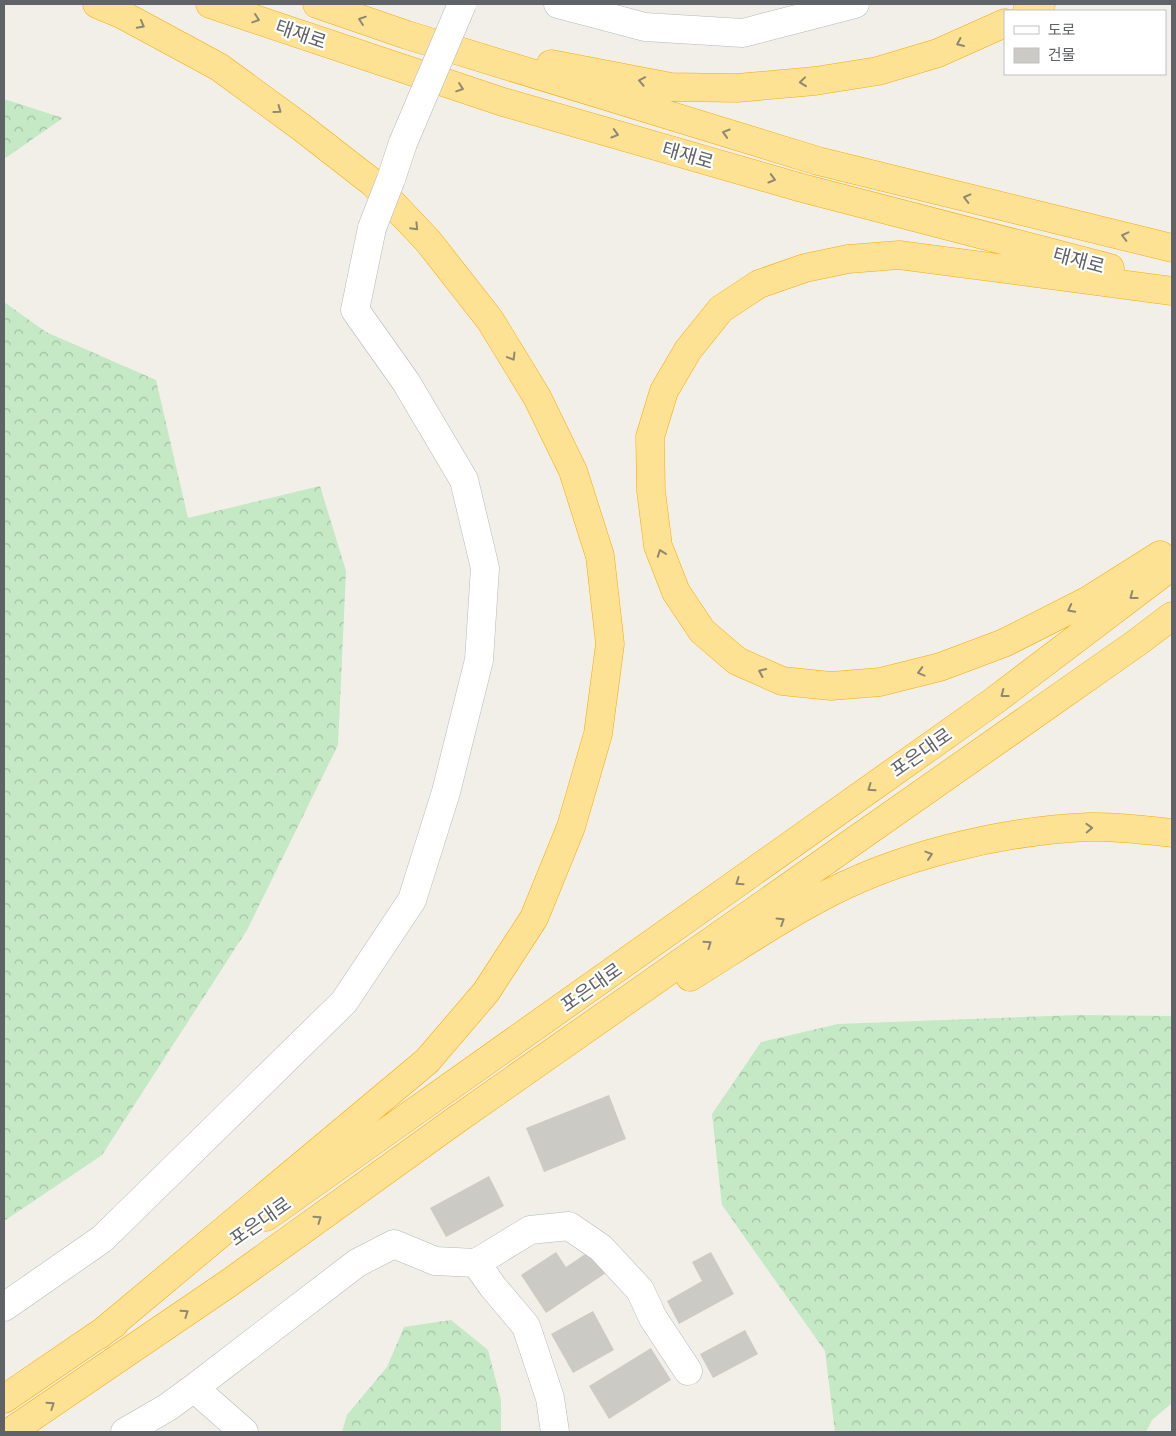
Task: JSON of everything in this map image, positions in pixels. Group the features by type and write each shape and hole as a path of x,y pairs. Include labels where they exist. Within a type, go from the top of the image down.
{"highway":[{"path":"97,4 121,14 219,66 373,183 428,241 490,320 536,397 573,471 600,556 610,644 598,734 571,827 534,918 486,992 427,1061 99,1335"},
{"name":"태재로","path":"210,4 503,102 802,188 1172,284"},
{"name":"태재로","path":"317,4 407,35"},
{"path":"1029,10 1041,4"},
{"path":"407,35 672,87 737,88 815,81 878,71 938,53 1004,23"},
{"path":"407,35 818,161 1172,248"},
{"path":"1172,291 899,255 848,259 805,268 759,284 721,309 688,350 664,391 650,437 651,491 658,546 676,592 702,631 737,661 782,681 831,686 880,682 940,667 1004,643 1087,601 1172,548"},
{"name":"포은대로","path":"4,1399 99,1335 994,701 1172,566"},
{"name":"포은대로","path":"10,1432 229,1283 456,1120 1135,644 1172,616"},
{"path":"456,1120 816,899 872,873 949,849 1019,833 1091,827 1172,833"}],"street":[{"path":"4,1308 102,1239 344,1002 412,900 446,792 479,660 485,568 464,480 406,382 355,310 372,228 403,143 462,4"},
{"path":"558,4 645,27 743,33 855,4"},
{"path":"125,1432 168,1407 357,1263 394,1244 435,1261 476,1263 530,1230 569,1226 601,1248 640,1290 654,1318 688,1371"},
{"path":"476,1263 492,1287 526,1326 550,1398 555,1432"},
{"path":"194,1388 244,1432"}],"green space":[{"path":"4,99 63,118 4,159"},
{"path":"4,302 46,332 156,380 188,518 320,486 346,571 338,745 247,930 102,1155 4,1221"},
{"path":"1078,1015 1172,1016 1172,1403 1152,1420 1146,1432 835,1432 825,1351 722,1205 712,1114 761,1042 838,1024"},
{"path":"451,1320 488,1350 501,1400 501,1432 342,1432 347,1415 387,1367 404,1327"}],"building":[{"path":"609,1095 626,1139 544,1172 526,1128"},
{"path":"489,1176 504,1206 446,1237 430,1208"},
{"path":"591,1250 606,1273 546,1313 521,1275 556,1252 566,1267"},
{"path":"711,1252 734,1294 679,1324 667,1301 702,1281 692,1262"},
{"path":"593,1311 614,1350 573,1373 551,1334"},
{"path":"745,1330 758,1354 713,1378 700,1354"},
{"path":"651,1348 671,1380 609,1419 589,1386"}]}
